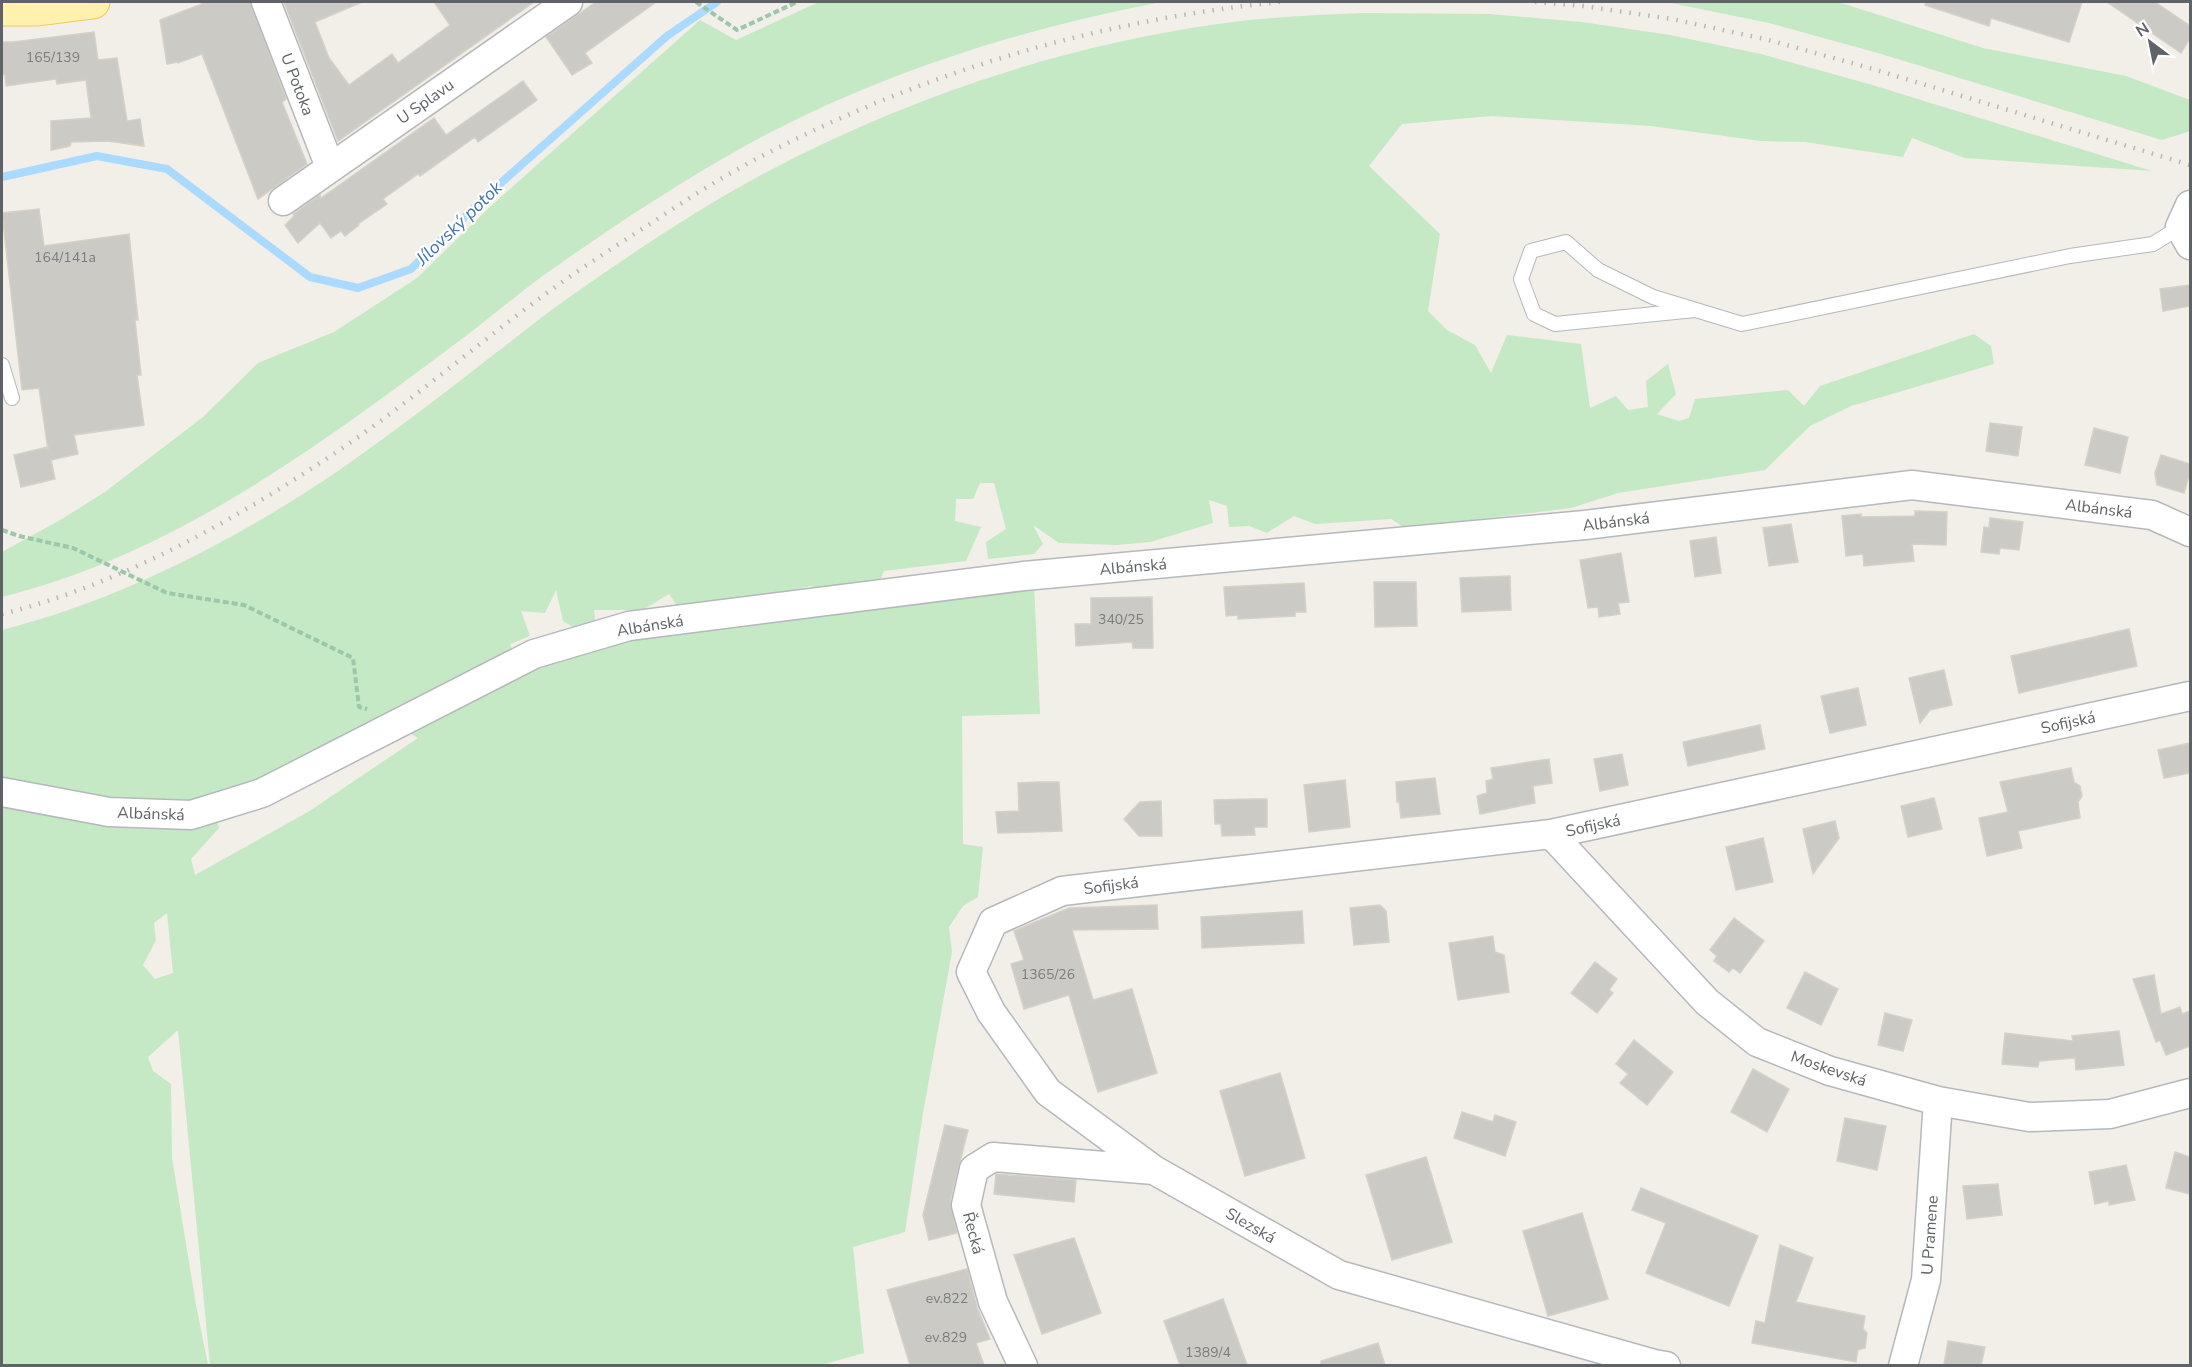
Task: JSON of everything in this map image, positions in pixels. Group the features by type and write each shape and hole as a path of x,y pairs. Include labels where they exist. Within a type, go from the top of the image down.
{"main road":[{"path":"2,9 38,9 93,2"}],"street":[{"name":"U Potoka","path":"266,2 330,167"},
{"name":"U Splavu","path":"283,201 568,2"},
{"name":"Albánská","path":"2,792 109,812 192,815 262,793 534,654 629,626 1024,576 1585,525 1912,485 2152,515 2190,532"},
{"name":"Sofijská","path":"993,922 1062,891 1551,834 2190,696"},
{"name":"Moskevská","path":"1551,834 1707,1002 1757,1042 1830,1071 1938,1101 2029,1117 2110,1114 2190,1093"},
{"name":"Slezská","path":"993,922 971,972 991,1012 1048,1092 1155,1170 1339,1275 1657,1365"},
{"name":"U Pramene","path":"1903,1365 1926,1280 1938,1101"},
{"name":"Řecká","path":"1023,1365 993,1302 966,1205 974,1168 993,1157 1155,1170"}],"lane":[{"path":"1695,310 1555,324 1534,314 1521,279 1530,251 1566,242 1598,270 1653,297 1742,324 2070,256 2153,244 2187,226"},
{"path":"2,365 12,398"}],"path":[{"path":"696,2 737,30 797,2"},
{"path":"2,530 73,548 167,593 244,605 353,658 359,707 369,709"}],"green space":[{"path":"819,2 1162,2 1054,26 948,58 844,97 745,146 693,176 593,241 362,412 249,488 190,522 130,552 67,577 2,597 2,552 105,492 203,417 258,363 334,332 417,278 491,206 700,20 736,40"},
{"path":"1666,2 1838,2 1983,48 2126,76 2190,100 2190,131 2162,140 1878,53 1769,23"},
{"path":"1363,13 1489,14 1582,22 1670,35 1761,54 1869,84 2152,171 1965,158 1912,138 1903,157 1805,142 1761,141 1651,126 1491,116 1402,124 1369,166 1440,234 1428,311 1447,330 1475,345 1491,373 1507,335 1581,344 1590,408 1616,396 1628,410 1648,407 1646,381 1668,364 1676,394 1657,414 1679,421 1689,418 1695,399 1788,390 1804,406 1820,386 1974,334 1991,346 1994,364 1851,406 1810,426 1765,470 1618,493 1571,508 1405,528 1391,519 1315,524 1294,516 1267,533 1249,526 1229,527 1227,506 1209,500 1213,523 1150,542 1117,545 1059,543 1033,525 1043,544 1034,554 988,559 986,542 1006,529 994,483 980,483 973,499 956,499 955,521 981,527 966,561 884,571 873,595 834,600 811,586 754,599 754,614 1034,583 1040,714 962,716 963,844 983,847 978,897 963,906 949,927 952,952 923,1113 905,1232 853,1247 864,1353 821,1365 210,1365 178,1030 148,1057 153,1071 171,1084 172,1158 208,1365 2,1365 2,630 90,602 134,585 259,521 358,457 555,307 637,251 737,188 816,147 871,122 984,79 1100,46 1236,22","holes":["556,590 563,621 583,633 596,628 594,610 643,610 669,594 686,619 698,624 601,645 579,653 577,641 515,656 510,644 530,636 521,611 545,613","389,720 418,738 308,812 195,875 191,859 219,828 210,802 258,788","167,913 173,973 155,979 143,965 156,940 154,923"]}],"building":[{"path":"207,2 250,2 286,99 282,102 307,164 258,199 202,54 178,63 167,64 160,20"},
{"path":"284,2 362,2 315,22 329,58 349,85 392,54 398,63 450,25 434,2 534,2 338,141"},
{"path":"596,2 656,2 585,53 592,63 572,75 546,37"},
{"path":"1926,2 2082,2 2069,42 1991,18 1989,26 1925,5"},
{"path":"2107,2 2155,2 2190,26 2190,38 2181,53"},
{"path":"94,32 98,60 117,58 127,121 140,119 144,146 108,141 71,142 70,146 51,150 51,121 91,118 86,80 57,84 56,79 6,86 5,75 2,74 2,42"},
{"path":"523,81 537,100 478,142 475,137 420,176 418,174 383,199 387,204 345,236 341,231 331,238 320,223 298,243 285,225 294,216 293,214 320,195 321,198 434,118 446,135"},
{"path":"39,209 44,246 129,234 138,320 135,320 141,375 137,375 144,425 74,435 78,454 51,460 55,479 21,487 14,455 48,447 39,388 22,390 2,213"},
{"path":"2190,285 2190,306 2163,311 2160,289"},
{"path":"1990,423 2022,427 2018,456 1986,451"},
{"path":"2094,428 2128,437 2120,473 2085,465"},
{"path":"2161,455 2190,464 2184,493 2157,485 2155,473"},
{"path":"1915,511 1947,512 1946,545 1912,544 1914,561 1864,566 1863,554 1846,556 1842,516 1861,514 1861,517 1915,516"},
{"path":"1990,518 2023,522 2019,550 2000,548 1999,554 1981,552 1984,527 1989,528"},
{"path":"1791,524 1798,562 1769,566 1763,528"},
{"path":"1716,537 1721,573 1695,577 1690,541"},
{"path":"1621,553 1629,602 1618,603 1620,614 1599,617 1598,607 1588,608 1580,560"},
{"path":"1510,576 1511,610 1462,612 1460,578"},
{"path":"1374,582 1416,582 1417,626 1375,627"},
{"path":"1304,583 1306,612 1295,612 1295,616 1238,619 1238,615 1226,616 1224,587"},
{"path":"1152,597 1153,648 1133,648 1132,642 1076,646 1075,624 1091,624 1091,598"},
{"path":"2129,629 2137,666 2019,693 2011,656"},
{"path":"1944,670 1952,705 1930,710 1920,723 1909,678"},
{"path":"1858,688 1866,725 1830,733 1821,696"},
{"path":"1760,725 1765,749 1688,766 1683,742"},
{"path":"2190,743 2190,773 2164,778 2158,750"},
{"path":"1622,754 1628,785 1600,791 1594,759"},
{"path":"1549,759 1552,783 1533,786 1535,803 1480,814 1477,796 1487,793 1486,781 1493,779 1491,768"},
{"path":"2071,768 2074,782 2080,786 2082,796 2078,802 2080,818 2018,831 2022,848 1987,856 1979,818 2008,812 2000,782"},
{"path":"1435,778 1440,814 1401,818 1396,782"},
{"path":"1345,780 1350,827 1309,832 1304,785"},
{"path":"1059,782 1062,831 998,833 996,812 1019,811 1018,783"},
{"path":"1934,798 1942,829 1908,837 1901,806"},
{"path":"1267,799 1267,827 1254,827 1255,835 1222,836 1221,824 1215,824 1214,800"},
{"path":"1161,801 1162,836 1139,836 1124,819 1140,802"},
{"path":"1835,821 1839,838 1813,874 1803,829"},
{"path":"1763,838 1773,882 1736,890 1726,847"},
{"path":"1157,905 1158,929 1072,930 1093,1000 1132,989 1157,1073 1098,1092 1069,995 1024,1009 1011,964 1024,960 1014,931 1069,908"},
{"path":"1380,905 1386,911 1389,942 1354,945 1350,908"},
{"path":"1302,911 1304,943 1202,948 1201,917"},
{"path":"1734,918 1764,941 1740,973 1733,968 1729,972 1714,961 1717,956 1710,950"},
{"path":"1493,936 1495,952 1504,955 1509,992 1458,1000 1449,943"},
{"path":"1595,962 1617,979 1609,990 1613,993 1597,1013 1571,993"},
{"path":"1805,972 1838,989 1821,1025 1787,1008"},
{"path":"2154,975 2161,1014 2180,1007 2182,1014 2190,1011 2190,1046 2166,1055 2160,1040 2156,1042 2133,979"},
{"path":"1885,1013 1912,1020 1903,1051 1878,1045"},
{"path":"2119,1031 2124,1065 2076,1070 2075,1058 2039,1061 2038,1067 2002,1064 2005,1033 2073,1041 2072,1036"},
{"path":"1634,1040 1673,1072 1647,1105 1620,1083 1628,1074 1616,1064"},
{"path":"1753,1069 1789,1089 1767,1132 1731,1112"},
{"path":"1280,1073 1305,1158 1245,1176 1220,1091"},
{"path":"1462,1112 1493,1122 1495,1115 1516,1122 1505,1156 1454,1138"},
{"path":"1845,1118 1886,1126 1877,1170 1837,1161"},
{"path":"945,1125 968,1130 950,1201 957,1233 929,1240 923,1215"},
{"path":"2175,1152 2190,1157 2190,1194 2166,1188"},
{"path":"1426,1157 1452,1242 1392,1260 1366,1175"},
{"path":"2126,1165 2135,1200 2109,1205 2109,1201 2095,1204 2089,1172"},
{"path":"996,1174 1076,1180 1074,1202 994,1194"},
{"path":"1998,1184 2002,1215 1967,1219 1963,1186"},
{"path":"1641,1188 1758,1236 1729,1306 1646,1273 1666,1223 1632,1210"},
{"path":"1582,1213 1608,1299 1548,1316 1523,1231"},
{"path":"1074,1238 1101,1313 1042,1334 1014,1255"},
{"path":"1780,1245 1813,1258 1796,1302 1865,1316 1863,1329 1867,1333 1865,1348 1858,1350 1856,1362 1752,1343 1756,1321 1765,1323"},
{"path":"967,1269 977,1307 990,1339 976,1343 984,1365 910,1365 887,1290"},
{"path":"1223,1299 1247,1365 1180,1365 1164,1321"},
{"path":"1948,1341 1985,1347 1981,1365 1944,1365"},
{"path":"1378,1343 1385,1365 1321,1365 1321,1361"}],"waterway":[{"name":"Jílovský potok","path":"2,177 97,156 167,169 310,277 358,288 411,269 485,197 667,36 717,2"}],"railway":[{"path":"2,614 45,602 129,570 249,507 355,439 563,281 718,181 758,158 820,128 883,100 947,76 1077,37 1212,10 1280,2"},
{"path":"1535,2 1583,6 1672,19 1765,39 1873,69 2190,165"}]}
